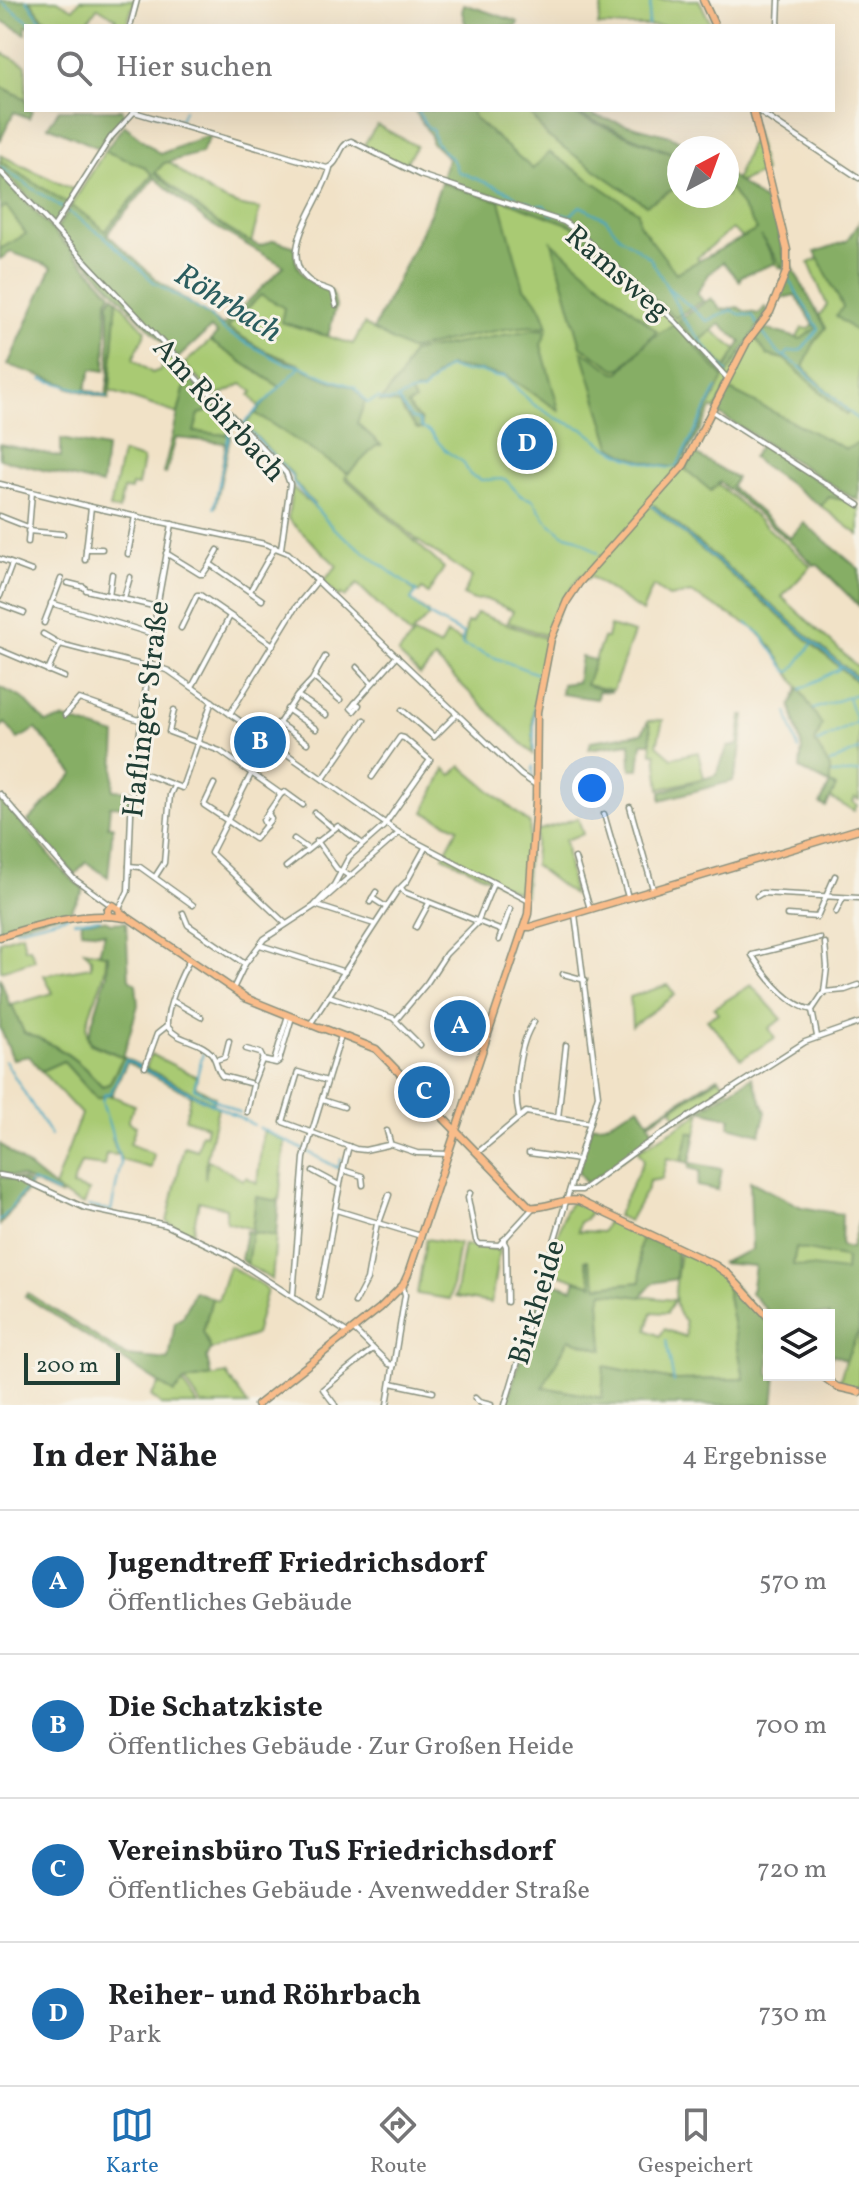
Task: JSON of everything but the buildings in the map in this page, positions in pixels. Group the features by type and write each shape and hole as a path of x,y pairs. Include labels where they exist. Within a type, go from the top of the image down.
{"main road":[{"path":"703,0 714,24"},
{"path":"257,1405 351,1331 403,1285 422,1236 524,927 529,901 536,787 537,712 547,654 564,609 584,577 678,474 747,342 759,328 787,270 787,250 754,112"},
{"path":"524,927 591,910 859,829"},
{"path":"0,937 46,923 114,911 246,998 376,1049 528,1205 533,1208 569,1195 723,1270 763,1312"},
{"path":"829,1381 837,1387 859,1392"}],"street":[{"path":"131,24 137,0"},
{"path":"778,24 779,0"},
{"path":"53,228 111,137 133,112"},
{"path":"137,112 330,168 307,219 295,258 299,268 315,284 333,292 336,305"},
{"path":"760,112 859,178"},
{"name":"Ramsweg","path":"330,168 344,145 351,141 420,175 570,226 675,321 728,379"},
{"name":"Am Röhrbach","path":"0,171 290,478 281,549"},
{"path":"712,411 859,505"},
{"path":"0,484 281,549 318,580 536,787"},
{"path":"28,542 32,492"},
{"path":"85,560 91,507"},
{"path":"0,516 28,529 63,534"},
{"path":"128,554 135,516"},
{"name":"Haflinger Straße","path":"114,911 127,895 135,770 157,607 172,524"},
{"path":"250,591 275,547"},
{"path":"86,549 102,549"},
{"path":"166,553 203,574 218,550"},
{"path":"0,559 32,571"},
{"path":"0,596 12,564"},
{"path":"210,564 262,600"},
{"path":"109,596 112,574"},
{"path":"124,599 130,577"},
{"path":"44,623 61,579"},
{"path":"230,714 300,602 318,580"},
{"path":"68,583 157,607"},
{"path":"181,628 197,595 200,595 273,645"},
{"path":"51,603 153,634"},
{"path":"0,604 24,613"},
{"path":"192,687 230,616"},
{"path":"43,634 60,644 163,668 399,833 529,901"},
{"path":"48,671 60,644"},
{"path":"0,650 64,677"},
{"path":"355,703 397,656"},
{"path":"286,924 211,855 268,740 287,709 314,678 325,657"},
{"path":"357,667 372,683"},
{"path":"314,678 340,700"},
{"path":"297,696 326,715"},
{"path":"65,715 79,699 142,721"},
{"path":"135,770 182,788 212,701"},
{"path":"287,709 316,729"},
{"path":"174,710 168,731 220,751 281,794"},
{"path":"402,710 434,737 457,714"},
{"path":"323,779 364,720"},
{"path":"278,723 307,743"},
{"path":"315,905 334,885 349,857 386,823 430,760 400,737 372,777"},
{"path":"214,784 204,805 255,839 271,819 268,813 281,794 285,792 303,805"},
{"path":"155,877 164,863 170,795 174,786"},
{"path":"0,794 66,870 114,911"},
{"path":"630,807 654,891"},
{"path":"315,813 334,829"},
{"path":"604,814 628,898"},
{"path":"286,867 334,829 341,827 363,844"},
{"path":"234,989 245,964 259,944 315,905 399,833"},
{"path":"294,839 308,849"},
{"path":"317,841 342,873 350,876"},
{"path":"311,1024 425,848"},
{"path":"575,858 591,910"},
{"path":"129,866 140,867 193,905"},
{"path":"787,915 817,917 835,876"},
{"path":"396,1020 446,954 477,923 493,884"},
{"path":"401,888 429,903 502,931"},
{"path":"376,892 371,900 386,907"},
{"path":"757,896 762,893 859,898"},
{"path":"836,912 843,898"},
{"path":"416,927 429,903"},
{"path":"315,905 374,924"},
{"path":"499,940 510,909"},
{"path":"183,913 188,925 245,964"},
{"name":"Birkheide","path":"505,1405 598,1095 575,914"},
{"path":"812,1010 800,1006 775,984 753,957 754,952 820,938"},
{"path":"817,1036 812,1010 824,992 827,967 825,943"},
{"path":"259,944 345,972"},
{"path":"190,960 167,1018 167,1026 177,1037 204,1047 222,1076 252,1083"},
{"path":"563,974 585,980"},
{"path":"824,992 859,985"},
{"path":"329,996 396,1020 420,1045"},
{"path":"173,1001 201,1017"},
{"path":"246,1049 260,1053 263,1059 279,1061 290,1016"},
{"path":"519,1116 515,1088 527,1037 534,1022"},
{"path":"569,1195 582,1190 656,1138 817,1036 859,1023"},
{"path":"145,1067 157,1034 167,1026"},
{"path":"293,1295 304,1158 339,1034"},
{"path":"215,1061 225,1057 229,1041"},
{"path":"558,1118 566,1045"},
{"path":"247,1112 252,1083 263,1059"},
{"path":"327,1082 298,1072 283,1122 365,1150 390,1144 419,1153 449,1154"},
{"path":"322,1100 344,1107"},
{"path":"477,1153 526,1112 590,1123"},
{"path":"387,1131 390,1144"},
{"path":"319,1298 349,1146"},
{"path":"529,1153 579,1160"},
{"path":"342,1170 362,1176 363,1185"},
{"path":"313,1171 339,1185"},
{"path":"0,1175 22,1179 85,1208 162,1223 225,1253 351,1331 394,1365"},
{"path":"470,1193 468,1198 478,1242 496,1245 533,1208"},
{"path":"355,1303 367,1280 378,1223 389,1195"},
{"path":"335,1210 422,1236"},
{"path":"503,1240 506,1246 507,1302"},
{"path":"387,1405 405,1295 403,1285"},
{"path":"335,1405 323,1389 373,1349"},
{"path":"391,1383 433,1392"},
{"path":"475,1398 491,1405"}],"green space":[{"path":"0,0 30,0 44,20 51,24 24,24 24,33 0,20"},
{"path":"30,0 57,0 73,9 80,0 135,0 127,24 114,24 116,18 98,7 85,24 56,24 41,15"},
{"path":"603,0 699,0 711,24 598,24"},
{"path":"464,4 518,22 465,24 462,12"},
{"path":"0,52 24,64 24,98 0,86"},
{"path":"0,86 24,98 24,112 31,112 29,118 14,112 0,141"},
{"path":"58,112 123,112 124,118 101,149 48,126"},
{"path":"415,112 472,112 475,119 533,169 549,152 638,212 639,224 676,273 757,230 739,202 739,182 773,208 785,260 784,270 761,236 776,263 741,276 740,281 723,262 709,274 697,293 703,301 675,318 571,225 441,180 448,158 431,142 431,136"},
{"path":"419,112 592,112 597,122 667,144 667,208 739,208 739,184 772,208 786,261 780,268 732,229 697,258 700,262 685,269 657,293 692,324 698,319 743,355 755,337 758,342 794,343 802,328 810,329 827,305 809,263 845,246 859,223 859,501 712,408 686,456 811,566 782,597 859,668 859,800 855,798 853,802 857,805 854,811 830,798 835,787 800,769 802,748 791,706 799,688 772,647 755,629 691,593 669,597 653,586 642,612 591,577 587,579 581,575 564,598 547,636 508,622 513,611 485,599 474,600 463,595 472,577 418,541 346,476 444,568 428,594 422,589 419,593 408,586 416,592 411,600 428,613 428,617 410,635 357,584 345,597 341,594 338,597 323,582 337,566 288,519 292,487 314,507 314,504 294,482 292,474 245,425 266,401 259,407 250,395 253,392 242,384 216,397 184,364 210,341 280,387 301,365 263,350 227,327 261,294 285,308 282,322 353,344 364,324 373,330 430,214 450,157 433,139"},
{"path":"529,112 569,112 667,152 667,193 646,205 547,136"},
{"path":"573,112 592,112 594,116 670,136 667,136 667,151"},
{"path":"124,125 160,154 210,137 201,153 164,163 155,173 205,214 245,240 260,246 274,240 296,247 295,256 300,270 317,286 332,292 336,306 328,336 281,322 284,308 261,295 227,328 263,350 331,381 354,387 365,402 357,423 381,445 376,446 348,474 255,413 280,387 210,341 217,334 211,328 178,358 58,232 57,228 71,206 105,231 153,175 143,166 105,151","holes":["155,178 207,222 284,266 223,326 156,279 107,234"]},
{"path":"377,125 416,146 404,166 366,147 365,143"},
{"path":"755,132 764,172 740,182 739,172"},
{"path":"105,151 143,166 153,174 105,232 71,206"},
{"path":"0,155 76,191 68,204 2,162"},
{"path":"0,161 68,204 55,224 52,225 0,169"},
{"path":"169,162 222,199 260,209 251,243 210,218 155,172"},
{"path":"0,174 111,293 107,301 105,371 92,369 85,389 106,396 109,302 113,295 117,299 109,399 8,365 52,267 11,252 0,259 0,249 26,234 6,206 0,210"},
{"path":"441,183 500,201 524,288 540,305 548,327 499,330 409,350 373,330 430,214"},
{"path":"6,205 27,234 0,249 0,210"},
{"path":"859,222 859,334 836,316 843,307 815,252 847,241"},
{"path":"552,242 657,331 622,368 616,369 581,346"},
{"path":"792,267 826,328 815,341 803,367 849,412 846,415 784,359 767,355 755,337 762,328 801,339 816,328 795,295 778,299"},
{"path":"711,298 721,310 738,307 759,314 765,307 768,311 726,376 678,321","holes":["720,324 741,342 726,368 700,341"]},
{"path":"117,299 146,331 133,359 152,373 160,370 168,354 188,374 178,414 110,391"},
{"path":"675,323 724,378 678,468 628,456 611,446 582,351 615,372 620,372 649,340"},
{"path":"536,329 547,330 541,345 559,410 504,375 449,366 422,391 416,390 411,394 415,401 408,405 421,420 422,429 417,429 400,404 380,402 400,377 412,352"},
{"path":"188,374 220,408 199,414 194,432 228,435 233,424 215,508 226,443 176,438 166,474 163,473"},
{"path":"726,388 846,449 859,443 859,495 853,498 718,413 716,409"},
{"path":"220,408 232,420 228,435 194,432 199,414"},
{"path":"61,439 106,448 102,485 0,459 0,444 61,457"},
{"path":"761,444 849,501 829,497 821,506 752,458"},
{"path":"122,453 143,459 138,486 132,485 131,490 123,489 119,510 110,508"},
{"path":"694,453 736,478 731,487 790,538 804,523 859,569 859,606 817,564 814,565 720,482 711,491 685,469"},
{"path":"829,497 849,501 859,508 859,535 821,506"},
{"path":"654,505 859,679 859,684 652,507"},
{"path":"477,613 547,639 533,713 533,754 435,659 420,675 398,654 414,634 440,647 447,634 460,640 463,645 467,622 471,623"},
{"path":"610,626 634,633 613,690 586,685"},
{"path":"581,657 595,660 586,685 612,692 598,691 597,699 561,694 562,684 577,682"},
{"path":"0,687 24,699 46,723 65,719 116,735 113,790 130,791 129,807 110,806 108,826 113,826 108,877 86,862 75,875 28,821 74,774 36,729 18,739 5,723 0,728"},
{"path":"799,688 822,725 815,742 830,768 830,784 800,769 802,748 791,706"},
{"path":"742,715 745,715 739,760 733,781 661,800 661,792 716,775 728,747 738,745"},
{"path":"663,720 657,745 672,758 698,752 704,778 660,789 656,753 652,753 650,725 647,723"},
{"path":"647,723 650,725 651,743 642,743 639,769 631,769 630,743 589,749 591,741 642,733"},
{"path":"461,766 530,824 525,896 443,856 458,828 424,812 445,769 452,775"},
{"path":"830,784 836,787 826,807 820,804"},
{"path":"0,798 64,872 84,890 69,913 0,931"},
{"path":"578,818 583,834 565,840 573,895 534,865 536,831"},
{"path":"82,921 126,922 129,979 136,984 138,1005 123,1057 91,1043 88,1036 107,974 108,955 99,953 105,933 81,931"},
{"path":"22,934 25,949 30,948 35,960 1,971 0,941"},
{"path":"84,950 106,954 105,972 89,1018 87,1036 90,1044 123,1057 109,1084 102,1086 67,1054 24,1033 12,1005 53,993 44,975 91,967 91,958"},
{"path":"0,977 24,1033 67,1054 102,1086 109,1084 123,1057 192,1092 191,1095 127,1062 111,1096 108,1094 97,1099 63,1061 41,1071 29,1056 13,1059 0,1028"},
{"path":"668,985 675,995 632,1026 630,997"},
{"path":"751,985 782,1019 769,1028 775,1038 741,1059 707,1019 718,1013 714,1008"},
{"path":"151,1054 197,1077 195,1086 215,1097 213,1103 146,1068"},
{"path":"63,1061 97,1099 108,1094 134,1105 128,1122 136,1126 130,1144 154,1154 151,1168 121,1160 112,1138 118,1155 106,1154 104,1166 81,1163 72,1186 89,1191 84,1205 54,1188 81,1114 41,1071"},
{"path":"717,1077 649,1123 655,1136 587,1184 578,1172 591,1126 606,1124 639,1106 648,1121"},
{"path":"752,1077 766,1112 760,1134 729,1126 731,1118 701,1110"},
{"path":"719,1078 728,1089 679,1121 672,1109"},
{"path":"191,1094 218,1107 205,1166 205,1179 208,1160 243,1180 246,1177 257,1183 263,1131 285,1141 279,1201 256,1197 252,1229 226,1222 226,1208 199,1201 192,1235 167,1222 184,1146 197,1150 201,1134 205,1135 207,1126 185,1119"},
{"path":"701,1110 696,1134 689,1132 682,1161 667,1158 662,1179 649,1181 629,1221 617,1216 644,1160 638,1151"},
{"path":"689,1132 696,1134 690,1163 682,1161"},
{"path":"0,1144 61,1196 21,1177 0,1174"},
{"path":"690,1163 722,1169 718,1190 697,1186 700,1171 689,1168"},
{"path":"0,1177 31,1185 0,1225"},
{"path":"750,1181 801,1207 842,1214 841,1246 851,1248 859,1220 859,1330 846,1360 835,1355 835,1309 766,1309 751,1293 755,1266 720,1263 752,1250","holes":["796,1248 846,1259 845,1271 793,1265"]},
{"path":"256,1197 279,1201 276,1236 252,1232"},
{"path":"572,1202 591,1210 580,1222 578,1231 602,1232 608,1219 642,1235 639,1252 642,1282 597,1286 585,1261 594,1286 547,1270 565,1211"},
{"path":"246,1231 252,1232 247,1264 241,1260"},
{"path":"251,1232 276,1236 272,1280 247,1264"},
{"path":"642,1235 677,1251 676,1279 653,1283 641,1297 603,1292 600,1301 603,1350 569,1339 543,1387 602,1398 604,1366 673,1380 744,1379 724,1275 763,1317 763,1381 775,1381 773,1405 506,1405 544,1280 573,1289 576,1280 593,1285 585,1260 588,1260 598,1286 641,1282 639,1252"},
{"path":"426,1239 459,1244 450,1299 417,1294"},
{"path":"464,1245 499,1250 491,1303 455,1297"},
{"path":"797,1247 843,1257 846,1259 845,1272 792,1265"},
{"path":"680,1252 724,1275 744,1379 673,1380 604,1366 603,1398 542,1387 569,1339 603,1349 600,1301 603,1292 674,1300 667,1313 652,1312 647,1330 660,1336 664,1329 686,1337 685,1321 675,1299"},
{"path":"229,1266 267,1290 255,1335 211,1350 203,1332 212,1298 218,1300"},
{"path":"194,1291 212,1298 203,1332 211,1350 207,1358 211,1376 185,1381 174,1393 25,1296 28,1293 126,1356 169,1360 175,1322 183,1317"},
{"path":"859,1330 859,1389 839,1383 849,1349"},
{"path":"226,1374 248,1405 202,1405 185,1381"},
{"path":"160,1383 174,1393 183,1383 198,1405 161,1405 151,1396"}],"waterway":[{"path":"27,0 45,24"},
{"path":"648,24 651,0"},
{"path":"0,1 32,24"},
{"path":"150,112 180,120 183,112"},
{"path":"418,112 457,171 509,192 516,197 516,202 544,205 551,214 571,215 580,206 606,219 619,236 650,258 667,287 707,321 732,310 753,316 757,324"},
{"name":"Röhrbach","path":"0,167 64,209"},
{"name":"Röhrbach","path":"67,211 104,236 155,283 208,315 226,332 284,363 301,366 355,387 367,403 379,398"},
{"path":"785,356 788,352 801,350 819,329 787,277"},
{"path":"667,287 684,320 727,373"},
{"path":"760,329 776,351 799,366 859,421"},
{"path":"301,366 243,424 291,475 293,482 333,528 417,592 411,600 430,616 463,634 462,645 540,675 534,712 534,751"},
{"name":"Röhrbach","path":"380,400 392,401 422,392 447,367 504,376 533,404 585,430 604,445 627,457 670,468 677,466 717,388"},
{"path":"42,379 107,397"},
{"path":"398,400 411,418 419,421 422,428 430,432 446,451 463,462 470,475 481,480 505,479 521,496 533,500 546,520 563,534 577,538 598,553"},
{"path":"214,508 232,420"},
{"path":"237,426 285,476"},
{"path":"652,506 859,681"},
{"path":"746,623 761,634 788,672 812,644"},
{"path":"801,689 839,669 839,666"},
{"path":"814,709 859,693"},
{"path":"848,698 859,728"},
{"path":"787,712 798,749"},
{"path":"818,742 857,722"},
{"path":"830,763 859,750"},
{"path":"533,766 533,777"},
{"path":"832,774 859,772"},
{"path":"16,929 68,916"},
{"path":"74,921 100,919"},
{"path":"203,1053 194,1088 240,1113"},
{"path":"88,1206 111,1211 121,1163 102,1102 104,1095 110,1093 126,1060 254,1125"},
{"path":"5,1061 51,1136"},
{"path":"259,1128 304,1150"},
{"path":"308,1152 338,1168 341,1159"},
{"path":"0,1221 32,1181 57,1193"},
{"path":"666,1340 674,1382"}],"place":[{"name":"Reiher- und Röhrbach","path":"527,444"},
{"name":"Die Schatzkiste","path":"260,742"},
{"name":"Jugendtreff Friedrichsdorf","path":"460,1026"},
{"name":"Vereinsbüro TuS Friedrichsdorf","path":"424,1092"}]}
